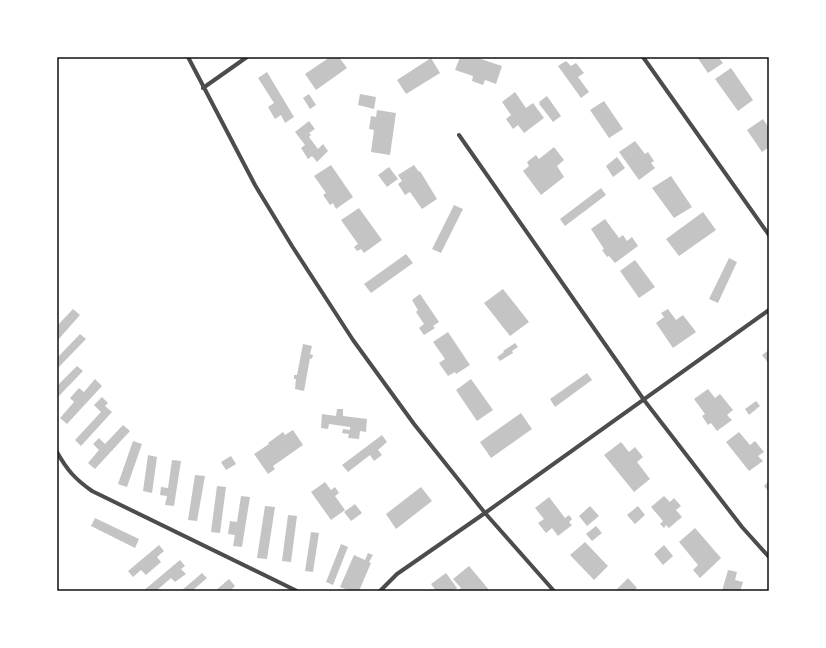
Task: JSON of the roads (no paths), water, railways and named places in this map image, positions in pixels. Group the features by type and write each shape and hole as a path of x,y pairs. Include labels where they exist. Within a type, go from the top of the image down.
{"street":[{"path":"188,57 203,88 264,199 292,246 353,340 414,424 485,513 554,591"},
{"path":"203,88 247,57"},
{"path":"643,57 769,235"},
{"path":"458,135 644,400 742,527 769,557"},
{"path":"380,591 397,574 769,310"},
{"path":"57,452 67,469 92,491 297,591"}]}
